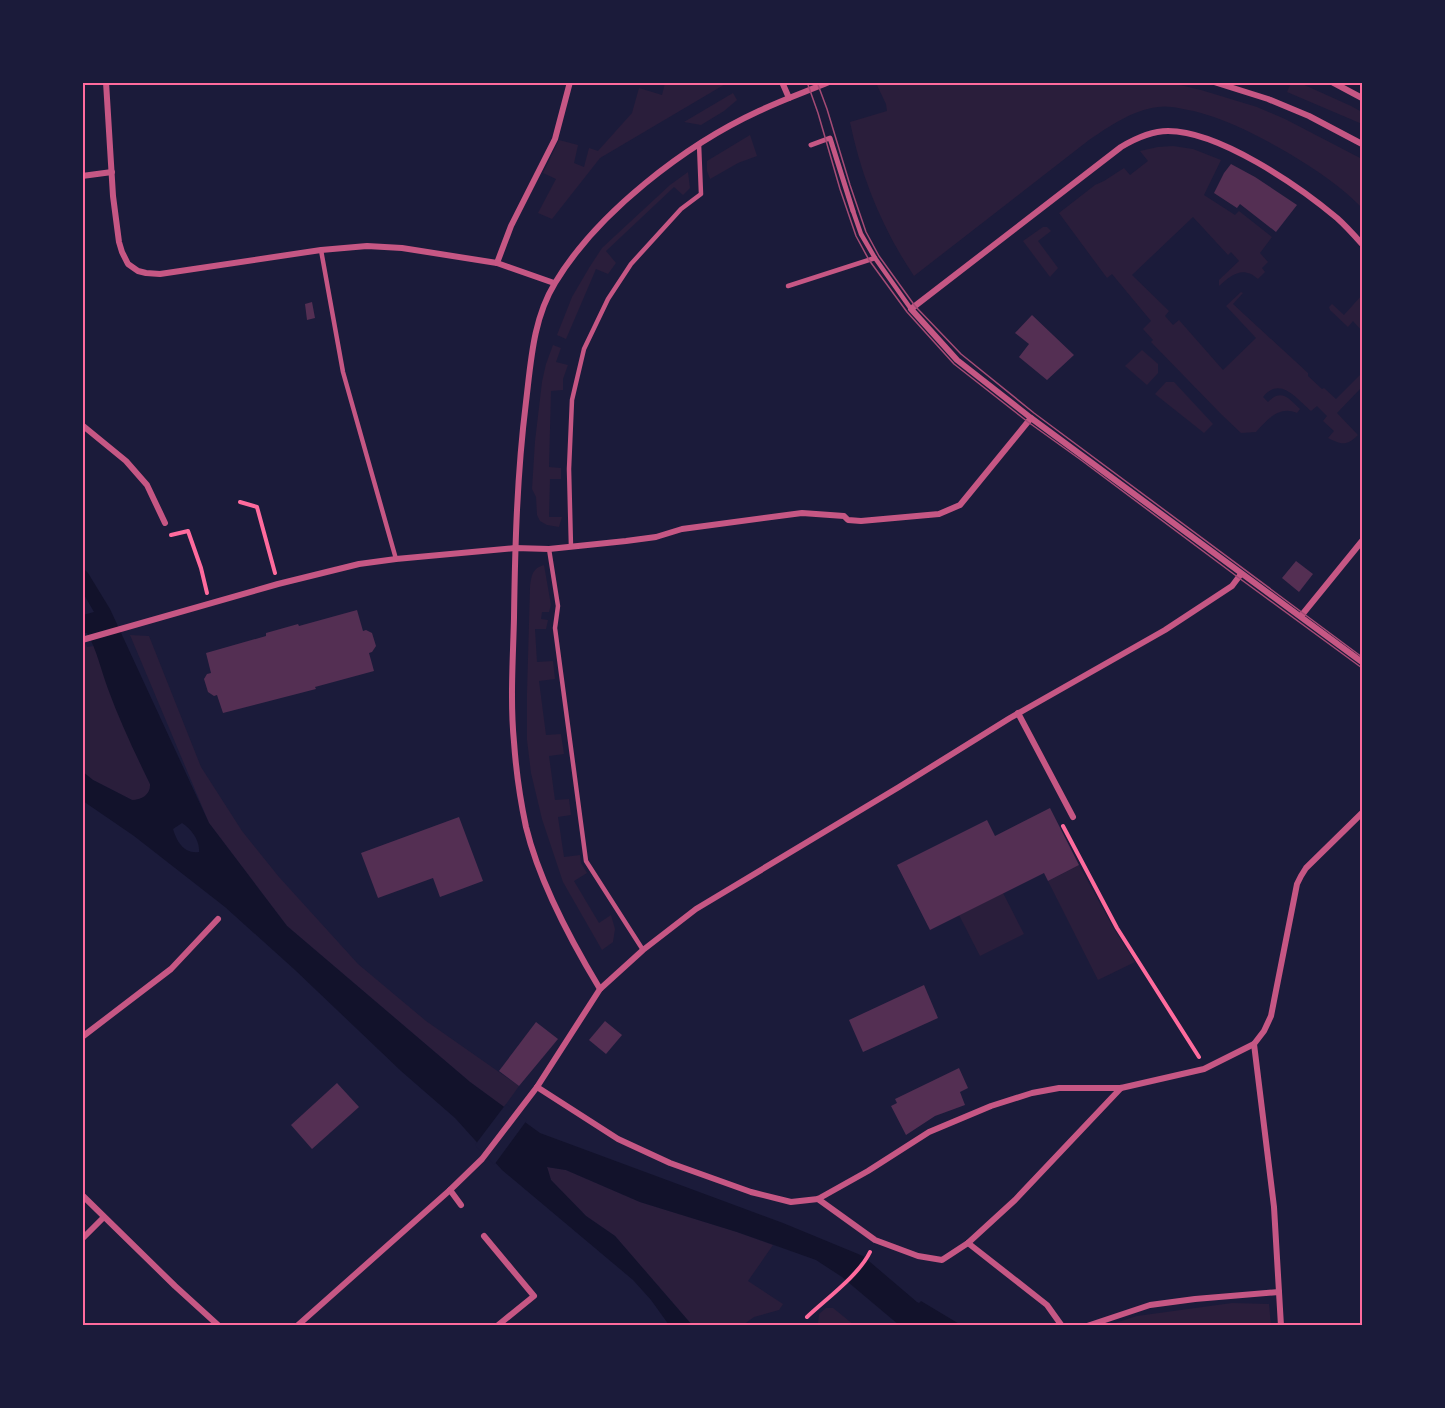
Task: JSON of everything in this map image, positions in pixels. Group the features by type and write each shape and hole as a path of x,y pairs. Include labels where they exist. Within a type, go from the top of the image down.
{"street":[{"path":"106,82 119,242 128,264 138,270 159,274 321,250 367,246 402,248 497,263 554,283"},
{"path":"497,263 511,226 555,139 570,82"},
{"path":"782,82 789,98"},
{"path":"600,989 542,878 527,830 513,741 515,548 520,448 535,334 542,310 554,283 579,247 635,192 699,144 747,117 813,86 829,82"},
{"path":"1214,82 1268,99 1309,116 1362,144"},
{"path":"1332,82 1362,98"},
{"path":"1362,244 1338,219 1310,197 1250,158 1200,137 1180,132 1157,132 1138,137 1122,147 911,309 957,360 1031,418 1362,662"},
{"path":"811,145 830,138 853,211"},
{"path":"82,176 112,172"},
{"path":"83,640 278,584 359,564 515,548 571,547 656,537 682,529 802,513 844,516 848,520 939,514 960,505 1031,418"},
{"path":"82,426 126,461 147,485 165,523"},
{"path":"1301,616 1362,541"},
{"path":"297,1326 482,1159 537,1087 600,989 643,950 696,909 1018,713 1165,630 1232,586 1241,574"},
{"path":"1018,713 1073,817"},
{"path":"537,1087 618,1139 670,1163 751,1192 791,1202 818,1199 868,1171 929,1132 992,1106 1032,1093 1059,1088 1121,1088 1204,1069 1254,1044 1264,1031 1271,1016 1293,899 1301,876 1306,868 1362,813"},
{"path":"82,1037 171,969 218,919"},
{"path":"1254,1044 1274,1207 1281,1326"},
{"path":"818,1199 875,1240 918,1256 942,1260 968,1243 1015,1200 1121,1088"},
{"path":"450,1190 461,1205"},
{"path":"82,1195 219,1326"},
{"path":"82,1239 104,1217"},
{"path":"484,1236 534,1296 497,1326"},
{"path":"968,1243 1047,1305 1062,1326"},
{"path":"1087,1326 1150,1305 1279,1292"}],"lane":[{"path":"571,547 569,469 572,400 584,349 608,298 631,264 681,209 701,194 699,144"},
{"path":"853,211 861,234 875,258 911,309"},
{"path":"321,250 343,372 396,559"},
{"path":"788,286 875,258"},
{"path":"549,549 558,606 555,628 586,861 643,950"}],"path":[{"path":"240,502 258,507 278,584"},
{"path":"165,523 169,536 188,531 210,604"},
{"path":"1060,819 1117,928 1204,1069"},
{"path":"807,1317 846,1282 866,1259"}],"shaded area":[{"path":"1167,82 1201,90 1257,107 1285,119 1362,159 1362,208 1319,172 1255,135 1232,124 1194,111 1167,106 1158,107 1130,115 1089,140 914,276 883,222 860,163 850,122 887,111 876,83"},
{"path":"665,83 727,83 600,158 552,219 538,213 556,179 543,173 559,140 578,145 574,163 584,167 589,148 598,151 632,113 639,88 662,95"},
{"path":"1291,83 1300,83 1362,112 1362,124 1287,92"},
{"path":"733,93 737,100 701,125 684,122"},
{"path":"750,135 757,156 738,163 710,179 707,161"},
{"path":"1173,146 1193,149 1221,160 1204,195 1235,215 1239,211 1272,237 1260,253 1268,262 1262,268 1265,272 1258,279 1247,273 1237,273 1219,286 1219,280 1239,261 1231,252 1228,255 1193,217 1132,275 1169,311 1165,316 1173,325 1179,320 1223,370 1256,338 1226,306 1241,292 1243,293 1233,304 1308,373 1308,376 1322,389 1324,388 1336,399 1362,373 1362,387 1337,413 1358,435 1351,441 1341,443 1328,438 1334,431 1323,421 1327,416 1317,406 1311,411 1288,391 1276,388 1263,397 1268,402 1277,396 1285,396 1300,409 1297,413 1279,412 1256,432 1241,433 1151,342 1153,340 1143,329 1151,321 1112,274 1107,278 1059,213 1095,185 1124,168 1130,175 1148,161 1140,151"},
{"path":"688,172 690,188 683,195 674,187 606,251 616,263 608,274 596,269 566,339 557,335 572,297 602,248 670,185"},
{"path":"1043,227 1051,231 1038,241 1058,268 1050,277 1023,241"},
{"path":"1362,295 1362,331 1353,321 1348,327 1329,307 1332,304 1344,315"},
{"path":"553,345 561,348 556,362 568,365 563,379 563,390 551,391 549,467 561,468 561,479 550,479 549,517 562,517 559,527 540,521 537,515 536,497 532,489 542,382"},
{"path":"1142,350 1158,364 1158,373 1147,385 1125,366"},
{"path":"1166,382 1174,382 1213,424 1204,433 1155,394"},
{"path":"544,565 551,605 549,612 542,612 541,619 548,620 546,629 535,629 537,662 553,661 555,679 539,681 546,735 561,734 564,754 549,756 555,800 569,799 571,815 558,817 564,857 580,855 581,863 587,873 574,881 599,923 611,915 615,929 613,942 602,950 563,882 542,819 531,773 527,740 530,588 535,571"},
{"path":"83,568 110,609 209,823 287,926 470,1082 540,1133 783,1223 863,1256 917,1302 921,1301 961,1325 899,1325 842,1277 816,1260 737,1232 640,1202 566,1170 547,1167 551,1180 586,1216 615,1236 692,1325 669,1325 633,1280 502,1170 455,1118 401,1071 225,907 134,836 83,801 83,772 93,780 132,800 145,796 150,784 108,689 94,646 87,633 83,633 83,615 94,612 83,593","holes":["182,823 192,832 199,852 185,849 177,838 173,829"]},
{"path":"82,634 87,647 94,646 120,716 150,784 147,794 139,799 132,800 93,780 83,772"},
{"path":"130,635 149,636 201,767 242,831 279,877 358,964 426,1021 519,1086 504,1107 470,1082 287,926 209,823"},
{"path":"1079,865 1135,962 1098,980 1048,881"},
{"path":"1003,893 1024,934 980,956 959,915"},
{"path":"547,1167 566,1170 640,1202 773,1245 748,1281 783,1304 779,1310 754,1317 743,1325 692,1325 615,1236 586,1216 551,1180"},
{"path":"1232,1303 1269,1304 1271,1325 1109,1325 1137,1316"},
{"path":"826,1308 833,1308 854,1325 815,1325 818,1323 819,1314"}],"pier":[{"path":"506,1104 527,1120 494,1165 475,1145"}],"building":[{"path":"1231,164 1297,205 1276,232 1240,204 1237,208 1214,193"},
{"path":"312,302 315,318 307,320 305,304"},
{"path":"1032,315 1074,355 1047,380 1019,357 1029,344 1015,333"},
{"path":"1296,561 1313,574 1299,592 1282,578"},
{"path":"357,610 363,631 372,633 376,646 369,653 374,671 223,713 217,695 214,696 208,692 204,679 207,674 211,673 206,653 266,636 266,633"},
{"path":"1050,808 1079,865 1048,881 1044,873 930,930 897,865 987,820 995,836"},
{"path":"459,817 483,881 440,897 433,878 378,898 361,853"},
{"path":"924,985 938,1018 863,1052 849,1020"},
{"path":"605,1021 622,1035 606,1054 589,1040"},
{"path":"536,1022 558,1039 519,1086 499,1071"},
{"path":"959,1068 968,1088 960,1092 965,1105 935,1116 906,1135 891,1106 897,1103 895,1099"},
{"path":"337,1083 359,1107 312,1149 291,1125"}],"tram line":[{"path":"807,82 856,236 869,260 907,312 954,364 1028,422 1362,668"},
{"path":"817,82 866,232 879,256 915,306 961,354 1034,413 1362,657"}]}
